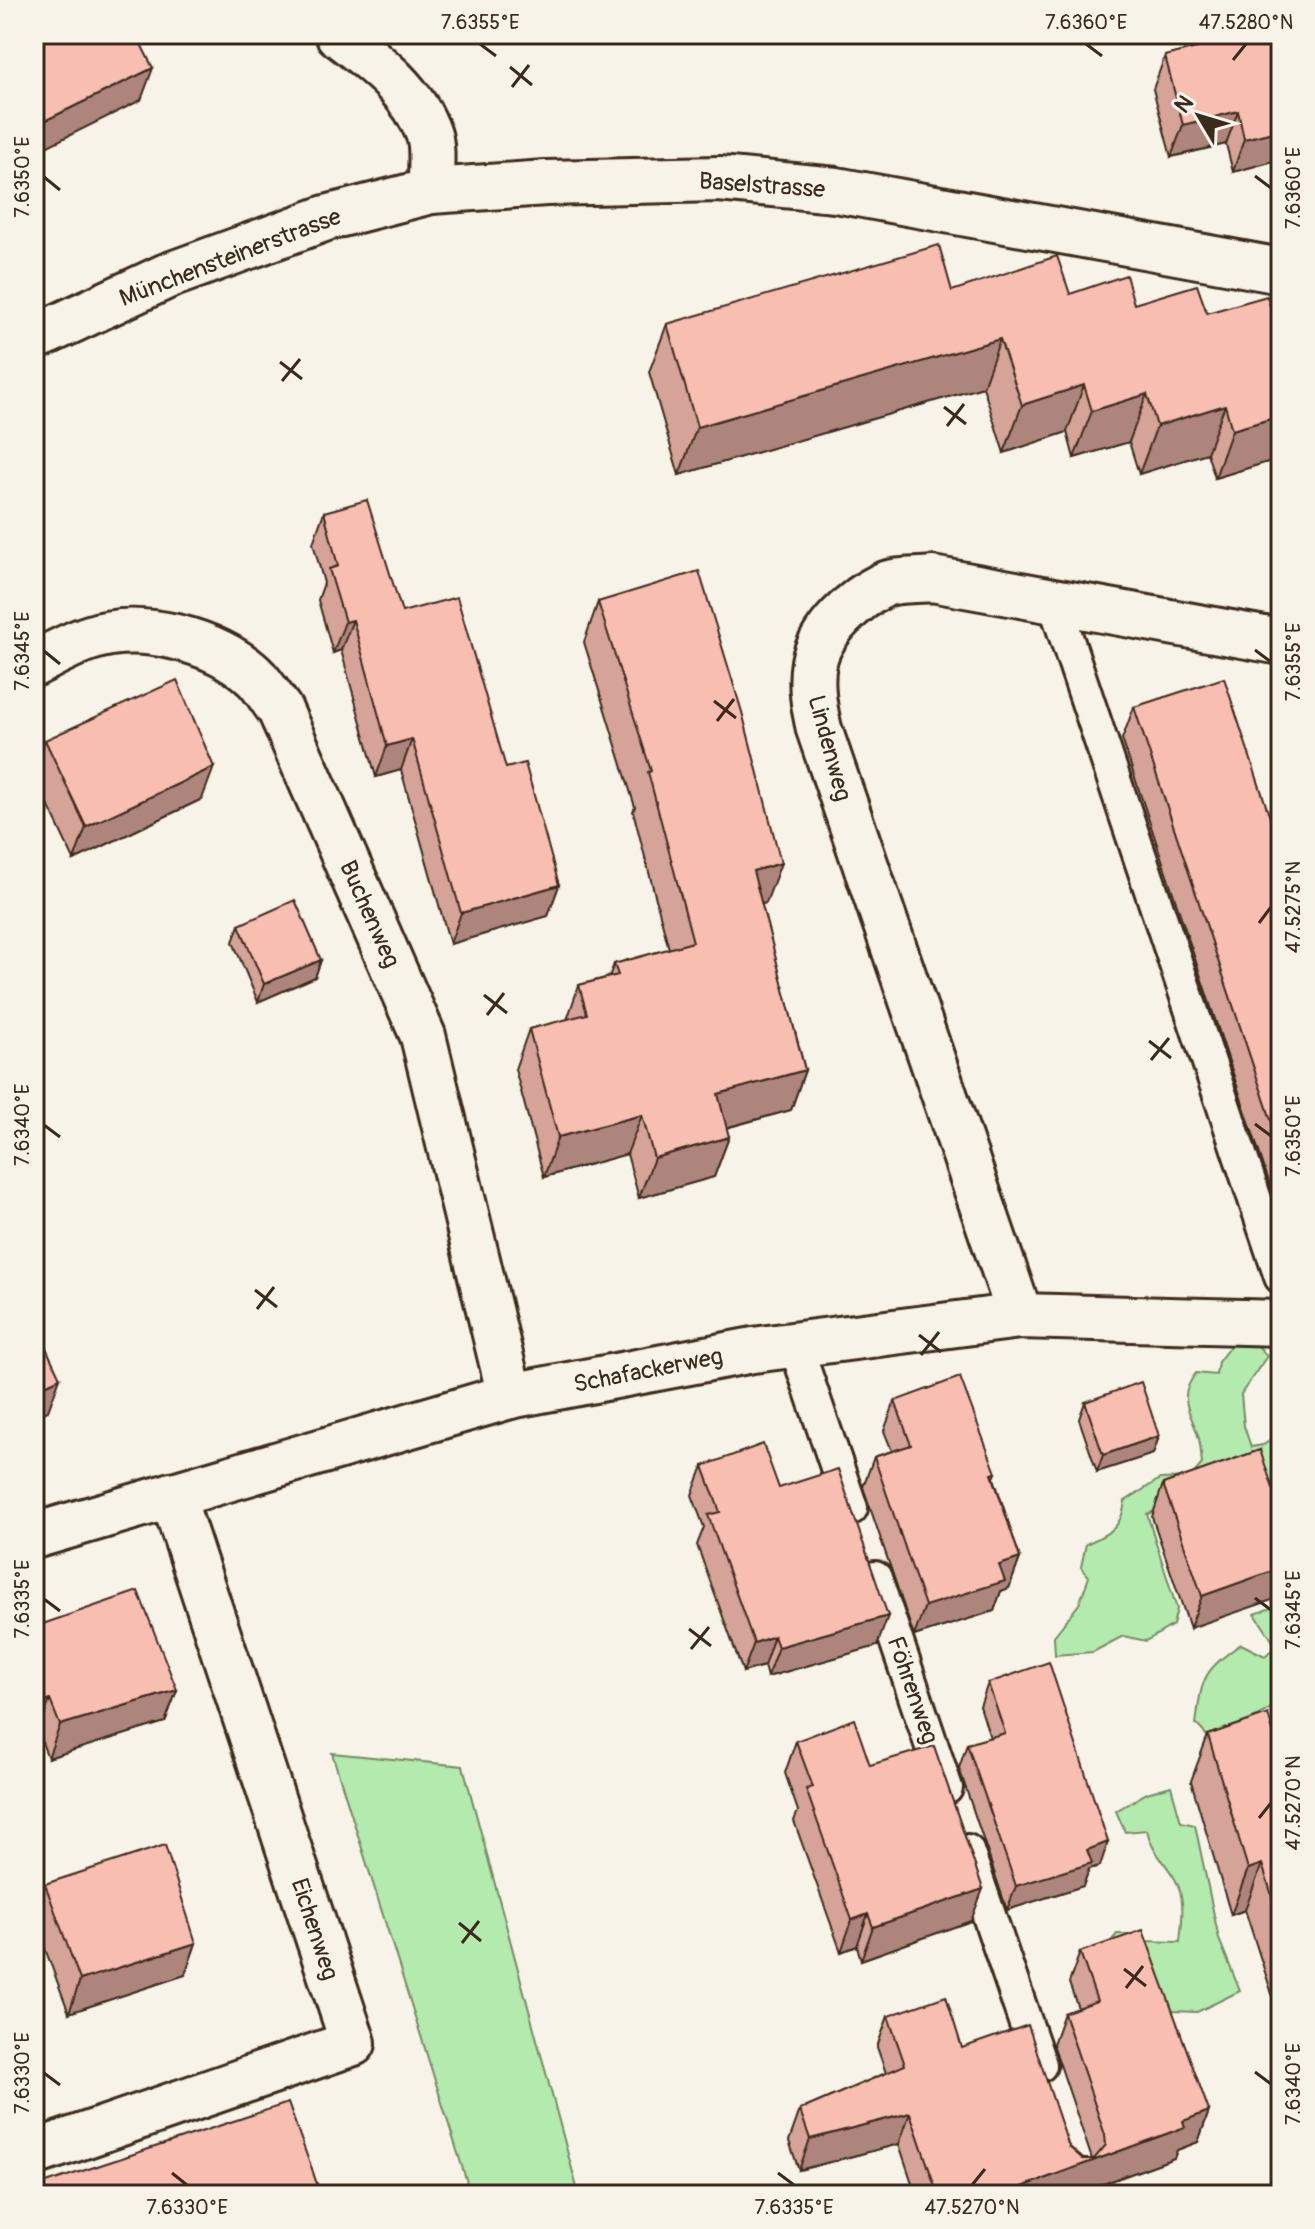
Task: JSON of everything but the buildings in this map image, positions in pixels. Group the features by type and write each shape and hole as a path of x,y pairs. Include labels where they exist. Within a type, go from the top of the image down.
{"street":[{"path":"338,34 382,68 414,107 430,137 431,191"},
{"name":"Baselstrasse","path":"431,191 546,183 719,179 778,184 836,190 1281,271"},
{"name":"Münchensteinerstrasse","path":"34,338 182,270 326,218 431,191"},
{"name":"Lindenweg","path":"1020,1316 819,729 812,696 814,659 830,631 852,605 885,584 932,579 1281,642"},
{"name":"Buchenweg","path":"34,664 92,637 142,633 182,638 212,647 254,676 280,710 423,1036 510,1396"},
{"name":"Schafackerweg","path":"34,1536 510,1396 795,1344 1020,1316 1280,1327"},
{"name":"Eichenweg","path":"34,2153 353,2043 172,1495"}],"lane":[{"path":"1054,601 1281,1277"},
{"name":"Föhrenweg","path":"795,1344 1051,2096"}],"green space":[{"path":"1253,1340 1267,1356 1241,1394 1244,1426 1251,1447 1263,1445 1281,1434 1281,1482 1268,1484 1255,1478 1147,1514 1177,1609 1173,1625 1146,1641 1123,1636 1093,1652 1055,1655 1054,1636 1079,1604 1089,1577 1081,1567 1086,1544 1118,1524 1125,1501 1160,1479 1190,1478 1202,1464 1199,1439 1187,1406 1190,1382 1196,1373 1216,1375 1218,1362 1234,1341"},
{"path":"1281,1604 1281,1702 1237,1728 1210,1739 1196,1724 1206,1678 1218,1662 1241,1644 1265,1656 1276,1646 1255,1614"},
{"path":"332,1753 463,1766 579,2195 471,2195"},
{"path":"1171,1786 1181,1822 1195,1825 1219,1939 1240,1991 1197,2012 1172,2011 1107,1946 1117,1934 1131,1934 1139,1941 1180,1942 1182,1902 1175,1879 1155,1851 1147,1830 1125,1832 1116,1811 1147,1793"}]}
